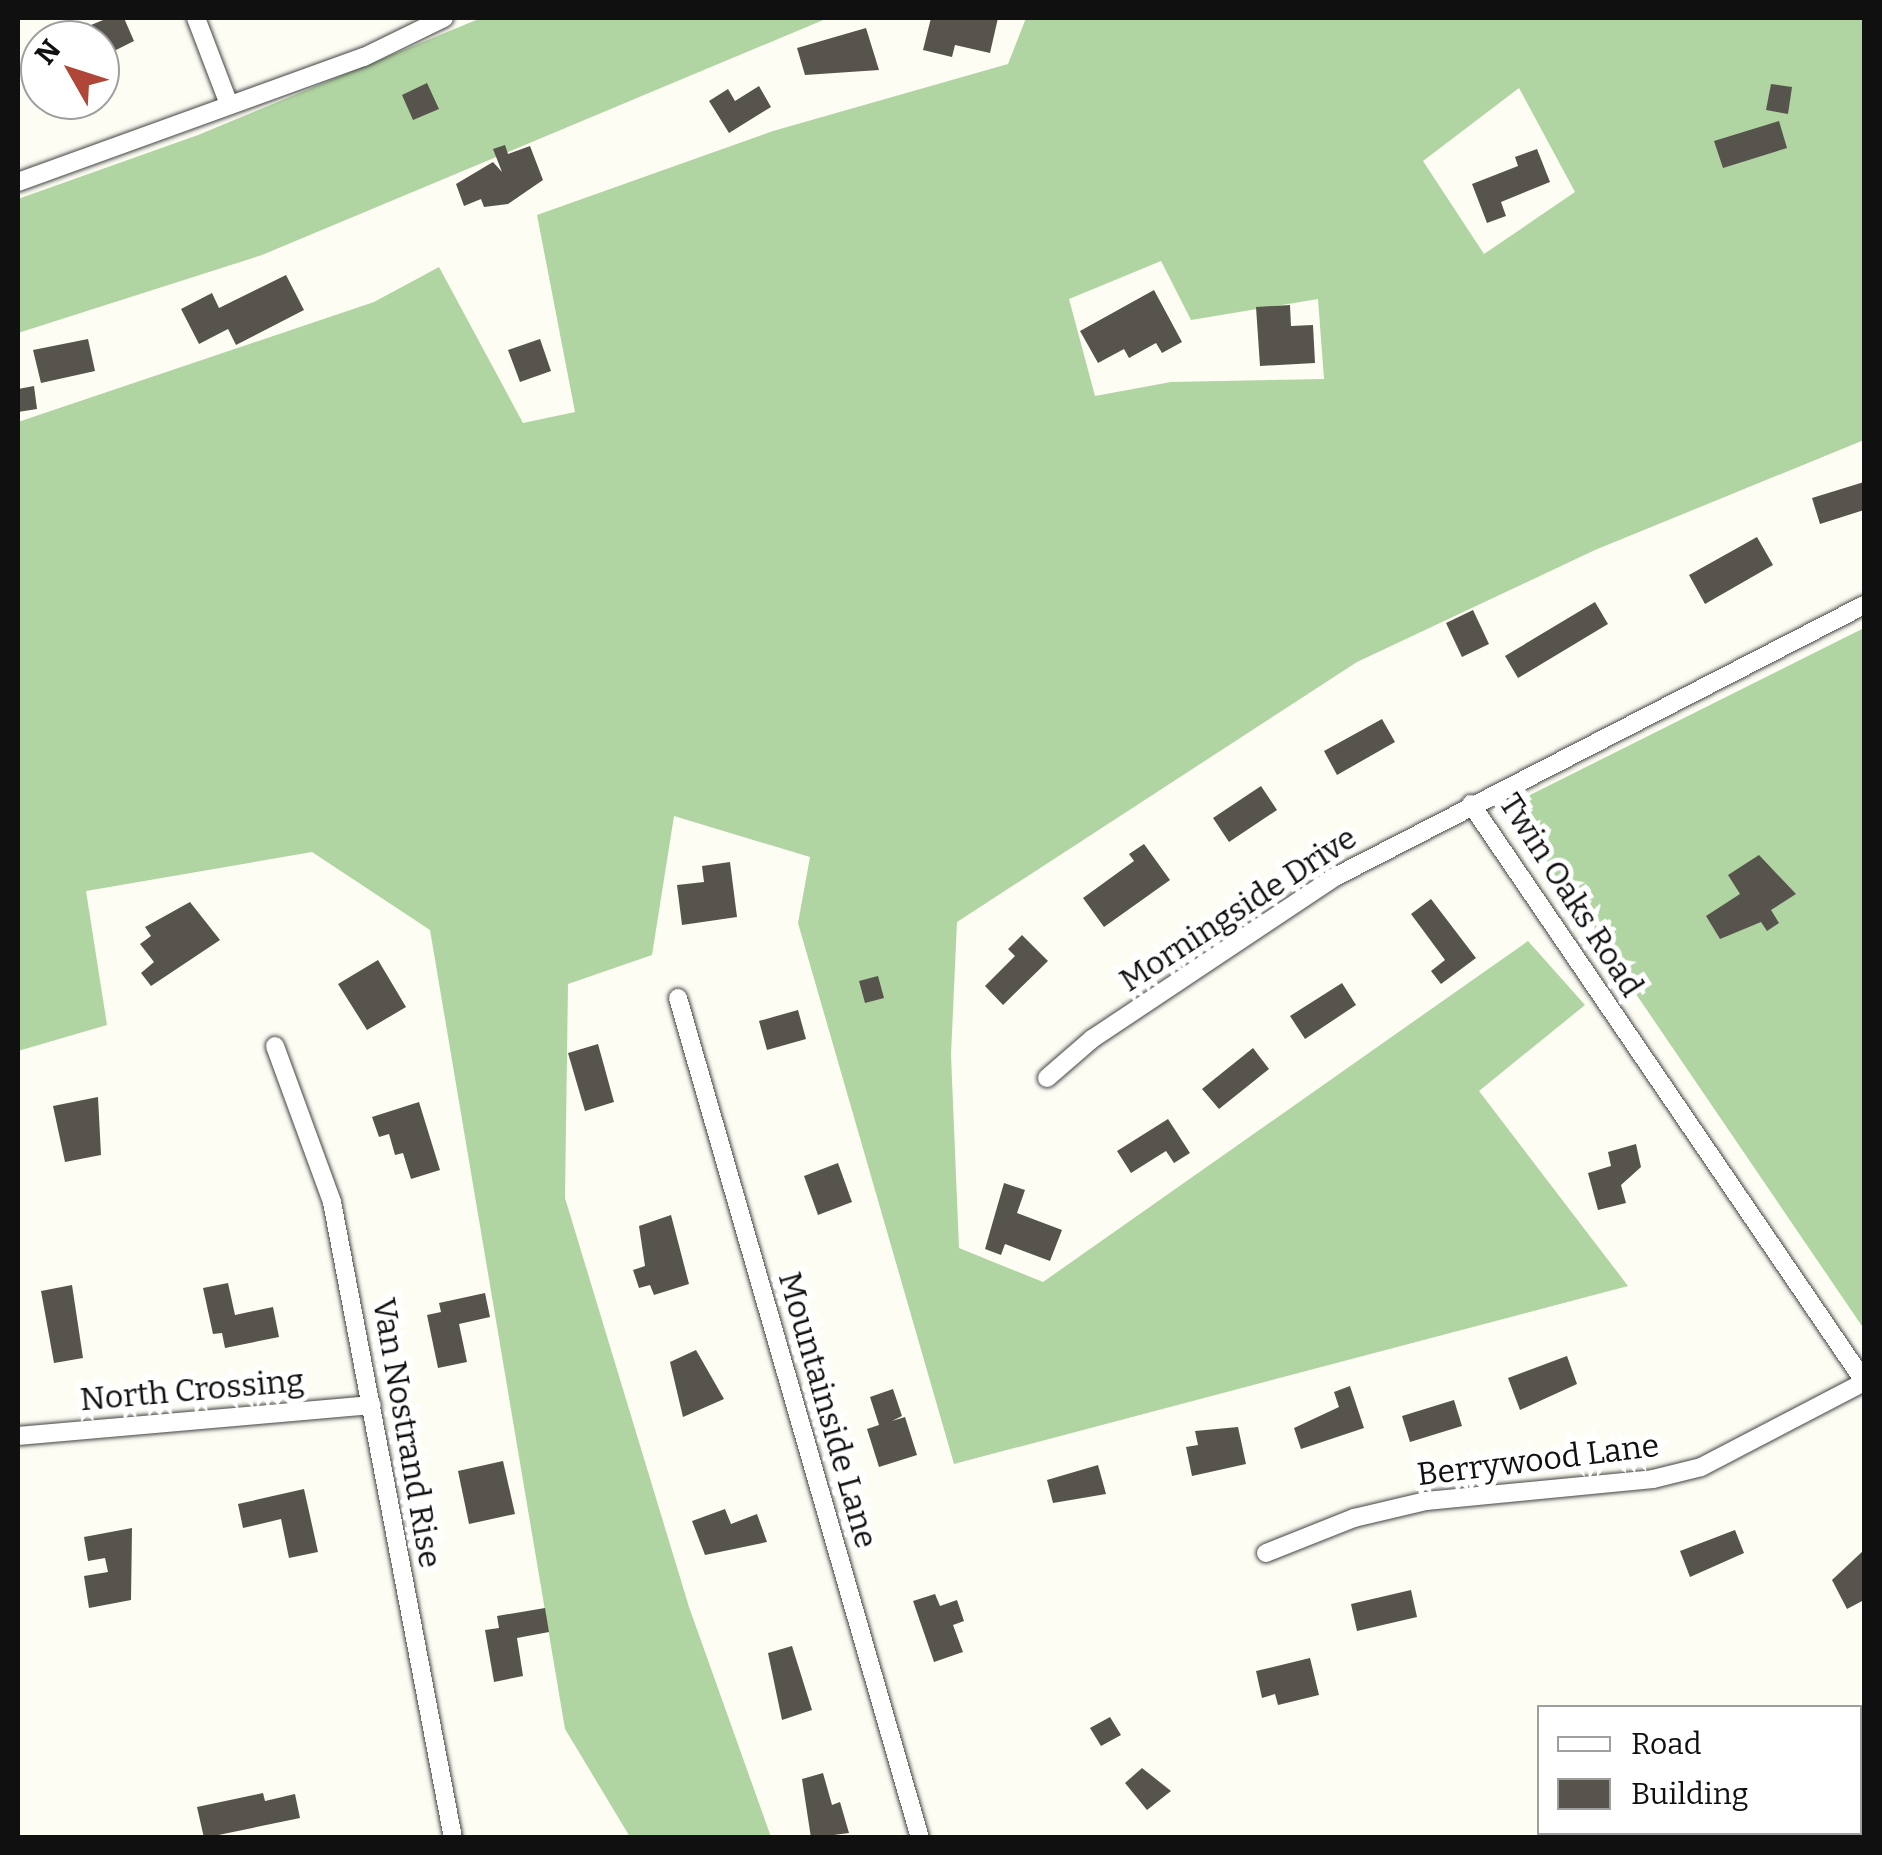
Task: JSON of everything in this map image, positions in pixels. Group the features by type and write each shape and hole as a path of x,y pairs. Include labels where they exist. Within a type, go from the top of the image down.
{"street":[{"path":"196,18 228,102"},
{"path":"18,182 228,102 364,57 444,18"},
{"name":"Twin Oaks Road","path":"1864,606 1470,804 1864,1382"},
{"name":"Morningside Drive","path":"1047,1078 1262,922 1470,804"},
{"name":"Mountainside Lane","path":"678,998 920,1838"},
{"name":"Van Nostrand Rise","path":"276,1046 332,1202 452,1838"},
{"name":"Berrywood Lane","path":"1266,1553 1354,1518 1426,1501 1653,1480 1700,1467 1864,1382"},
{"name":"North Crossing","path":"18,1436 372,1405"}],"green space":[{"path":"481,18 828,18 262,255 18,333 18,199 198,135"},
{"path":"1026,18 1864,18 1864,440 1595,550 1357,662 957,922 951,1055 959,1248 1043,1282 1528,941 1585,1005 1479,1091 1628,1286 954,1464 798,923 810,857 674,816 652,955 568,984 565,1198 689,1607 771,1837 630,1837 565,1729 430,930 312,852 86,891 107,1025 18,1051 18,422 374,302 439,267 523,423 575,412 537,215 773,131 1008,64","holes":["1519,88 1575,192 1484,254 1423,161","1161,261 1191,320 1318,299 1324,379 1171,382 1095,396 1069,299"]},
{"path":"1864,628 1864,1329 1508,806"}],"building":[{"path":"124,18 134,41 120,48 120,20 103,20"},
{"path":"931,18 998,18 990,53 955,45 952,57 923,50"},
{"path":"866,28 879,70 805,75 797,48"},
{"path":"427,83 439,109 413,120 402,95"},
{"path":"1771,84 1792,87 1788,114 1766,110"},
{"path":"759,86 771,107 729,133 709,101 728,89 735,101"},
{"path":"1779,121 1787,148 1723,168 1714,141"},
{"path":"505,145 508,154 530,146 543,180 508,204 484,207 481,199 464,206 456,184 493,162 502,172 493,149"},
{"path":"1537,149 1550,182 1501,202 1506,216 1487,223 1472,184 1518,166 1515,157"},
{"path":"286,275 304,310 236,345 228,329 199,344 181,309 212,293 219,308"},
{"path":"1154,290 1182,342 1162,353 1156,343 1129,358 1124,349 1098,363 1080,331"},
{"path":"1290,305 1291,326 1313,325 1315,363 1260,366 1256,307"},
{"path":"88,339 95,371 41,383 33,350"},
{"path":"540,339 551,371 520,382 508,350"},
{"path":"34,386 37,409 18,412 18,389"},
{"path":"1864,482 1864,510 1820,524 1812,498"},
{"path":"1757,537 1773,565 1705,604 1689,575"},
{"path":"1595,602 1608,624 1518,678 1505,656"},
{"path":"1473,610 1489,644 1462,657 1446,623"},
{"path":"1382,719 1395,742 1337,775 1324,751"},
{"path":"1261,786 1277,810 1229,842 1213,818"},
{"path":"1144,844 1170,880 1104,927 1083,898 1134,861 1129,854"},
{"path":"1759,855 1796,894 1771,910 1779,923 1767,931 1761,922 1720,939 1706,916 1740,894 1728,875"},
{"path":"730,862 737,917 682,925 677,885 704,882 702,866"},
{"path":"1431,899 1476,958 1441,984 1431,971 1445,960 1411,914"},
{"path":"190,902 220,940 151,986 141,973 154,962 140,944 151,936 145,927"},
{"path":"1022,935 1048,961 1003,1005 985,986 1015,956 1008,949"},
{"path":"378,960 406,1007 367,1030 338,984"},
{"path":"878,976 884,998 865,1003 859,981"},
{"path":"1342,983 1356,1005 1305,1039 1290,1016"},
{"path":"798,1010 806,1039 767,1050 759,1021"},
{"path":"598,1044 614,1102 585,1111 568,1053"},
{"path":"1253,1048 1269,1069 1219,1109 1202,1089"},
{"path":"98,1097 101,1155 65,1162 53,1106"},
{"path":"419,1102 440,1170 411,1179 403,1153 395,1155 389,1134 379,1137 372,1117"},
{"path":"1168,1119 1190,1153 1174,1163 1166,1151 1131,1173 1117,1151"},
{"path":"1636,1144 1641,1167 1621,1185 1626,1203 1598,1210 1588,1173 1611,1166 1608,1152"},
{"path":"838,1163 852,1202 818,1215 804,1176"},
{"path":"1004,1183 1025,1190 1017,1213 1062,1230 1050,1261 1005,1244 1001,1255 985,1249"},
{"path":"671,1215 689,1284 654,1295 650,1285 639,1288 633,1270 645,1266 639,1226"},
{"path":"228,1283 235,1315 273,1307 279,1337 225,1348 222,1333 213,1334 203,1288"},
{"path":"72,1285 83,1358 54,1363 41,1291"},
{"path":"485,1293 490,1317 459,1324 467,1362 438,1368 427,1315 441,1312 439,1303"},
{"path":"696,1350 724,1399 683,1417 670,1362"},
{"path":"1567,1356 1577,1384 1520,1410 1508,1378"},
{"path":"1350,1386 1364,1428 1301,1449 1294,1428 1339,1407 1334,1392"},
{"path":"893,1389 902,1416 892,1421 905,1417 917,1455 879,1467 867,1429 879,1425 870,1397"},
{"path":"1454,1400 1462,1426 1410,1442 1402,1416"},
{"path":"1238,1427 1246,1464 1192,1476 1186,1447 1198,1445 1195,1431"},
{"path":"503,1461 515,1514 469,1524 458,1471"},
{"path":"1098,1465 1106,1494 1053,1503 1047,1480"},
{"path":"304,1489 318,1552 289,1558 281,1519 243,1528 238,1504"},
{"path":"725,1509 731,1524 757,1514 767,1542 705,1555 692,1521"},
{"path":"132,1528 131,1600 89,1608 84,1576 108,1572 105,1558 88,1561 84,1537"},
{"path":"1735,1530 1744,1553 1690,1577 1680,1551"},
{"path":"1864,1550 1864,1600 1847,1609 1832,1580"},
{"path":"1411,1590 1417,1617 1357,1631 1351,1604"},
{"path":"935,1594 940,1606 957,1600 964,1621 953,1625 963,1652 934,1662 913,1601"},
{"path":"545,1608 549,1632 517,1638 523,1676 494,1682 485,1630 499,1628 497,1616"},
{"path":"792,1646 812,1710 782,1720 768,1653"},
{"path":"1310,1658 1319,1695 1278,1705 1275,1694 1262,1698 1256,1671"},
{"path":"1110,1717 1121,1735 1101,1746 1090,1728"},
{"path":"1142,1768 1171,1791 1147,1810 1125,1783"},
{"path":"823,1773 832,1805 840,1802 849,1833 811,1838 802,1779"},
{"path":"263,1793 265,1801 295,1794 300,1818 204,1838 197,1807"}]}
